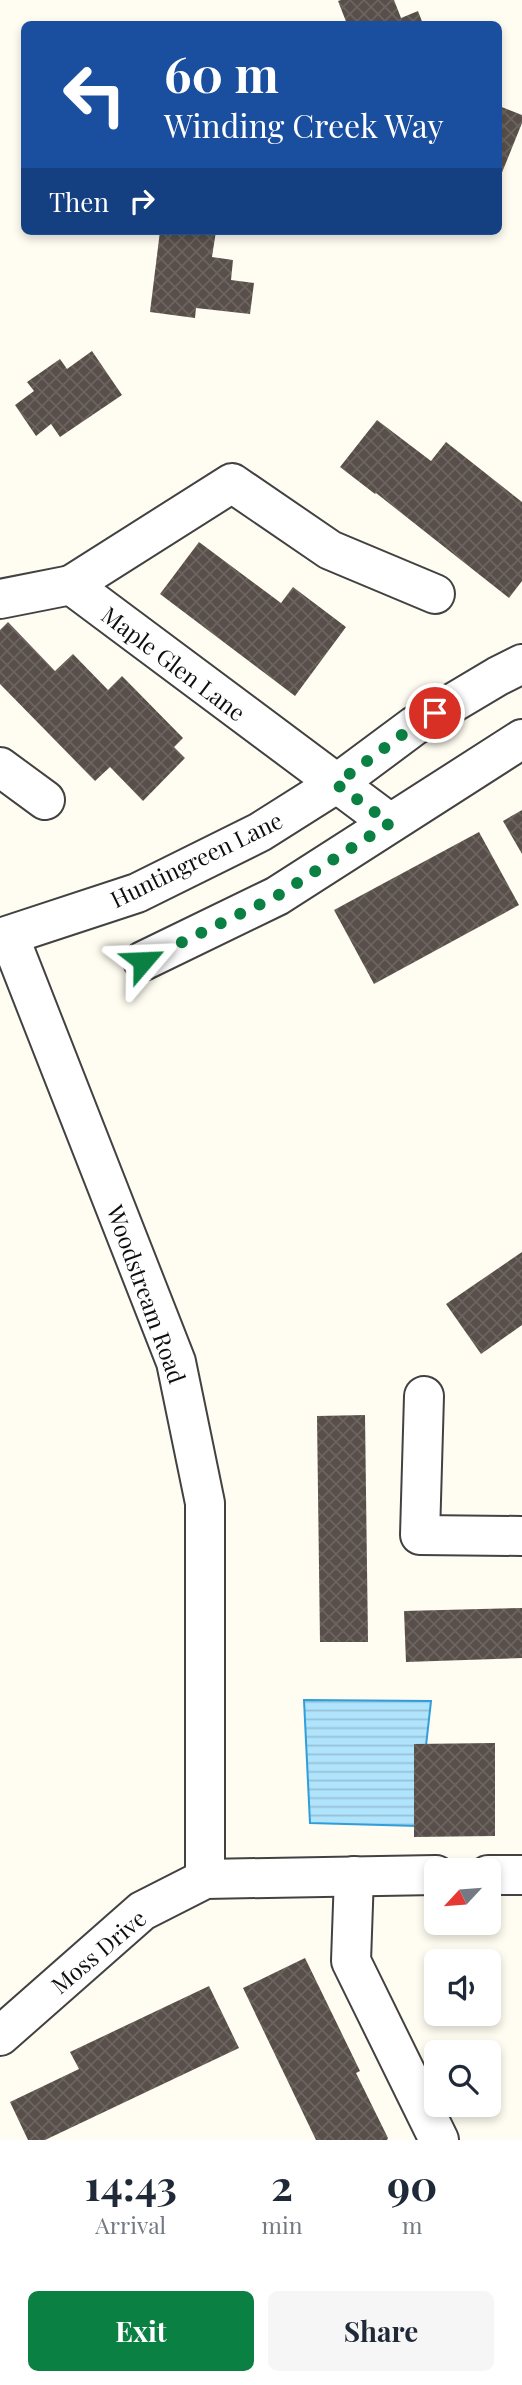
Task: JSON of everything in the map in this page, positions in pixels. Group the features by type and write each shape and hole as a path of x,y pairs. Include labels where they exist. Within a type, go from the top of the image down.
{"street":[{"path":"0,599 71,585 232,483 330,550 435,593"},
{"name":"Maple Glen Lane","path":"71,585 390,823"},
{"name":"Huntingreen Lane","path":"5,937 137,894 260,832 336,784 414,726 522,664"},
{"path":"143,961 277,896 522,739"},
{"path":"0,767 45,800"},
{"name":"Woodstream Road","path":"5,937 176,1362 205,1503 205,1879"},
{"path":"425,1396 420,1535 522,1536"},
{"path":"205,1879 424,1875"},
{"path":"501,1875 522,1875"},
{"path":"355,1877 351,1961 439,2140"},
{"name":"Moss Drive","path":"0,2036 142,1911 205,1879"}],"water":[{"path":"304,1700 431,1701 417,1826 310,1823"}],"building":[{"path":"394,0 401,18 418,11 422,21 346,21 338,1"},
{"path":"502,107 522,115 522,123 502,173"},
{"path":"160,235 215,235 212,257 233,260 231,280 254,283 250,314 196,308 195,318 150,312"},
{"path":"92,351 122,395 60,437 51,424 36,436 15,405 34,391 27,382 60,359 67,369"},
{"path":"377,420 431,461 446,442 522,502 522,581 509,598 340,467"},
{"path":"199,542 281,603 293,587 346,627 295,696 160,594"},
{"path":"8,622 55,671 73,654 108,690 122,676 183,738 174,747 185,758 143,801 110,767 95,781 0,684 0,630"},
{"path":"522,810 522,854 503,821"},
{"path":"479,832 519,905 374,984 334,910"},
{"path":"522,1252 522,1325 481,1354 446,1304"},
{"path":"365,1415 368,1642 320,1642 317,1416"},
{"path":"522,1608 522,1658 406,1662 404,1611"},
{"path":"495,1743 495,1836 414,1837 414,1744"},
{"path":"305,1958 360,2071 356,2073 387,2140 316,2140 243,1988"},
{"path":"209,1986 239,2048 45,2140 28,2140 10,2102 79,2069 70,2052"}],"route":[{"path":"143,961 277,896 390,823 336,784 435,713"}]}
